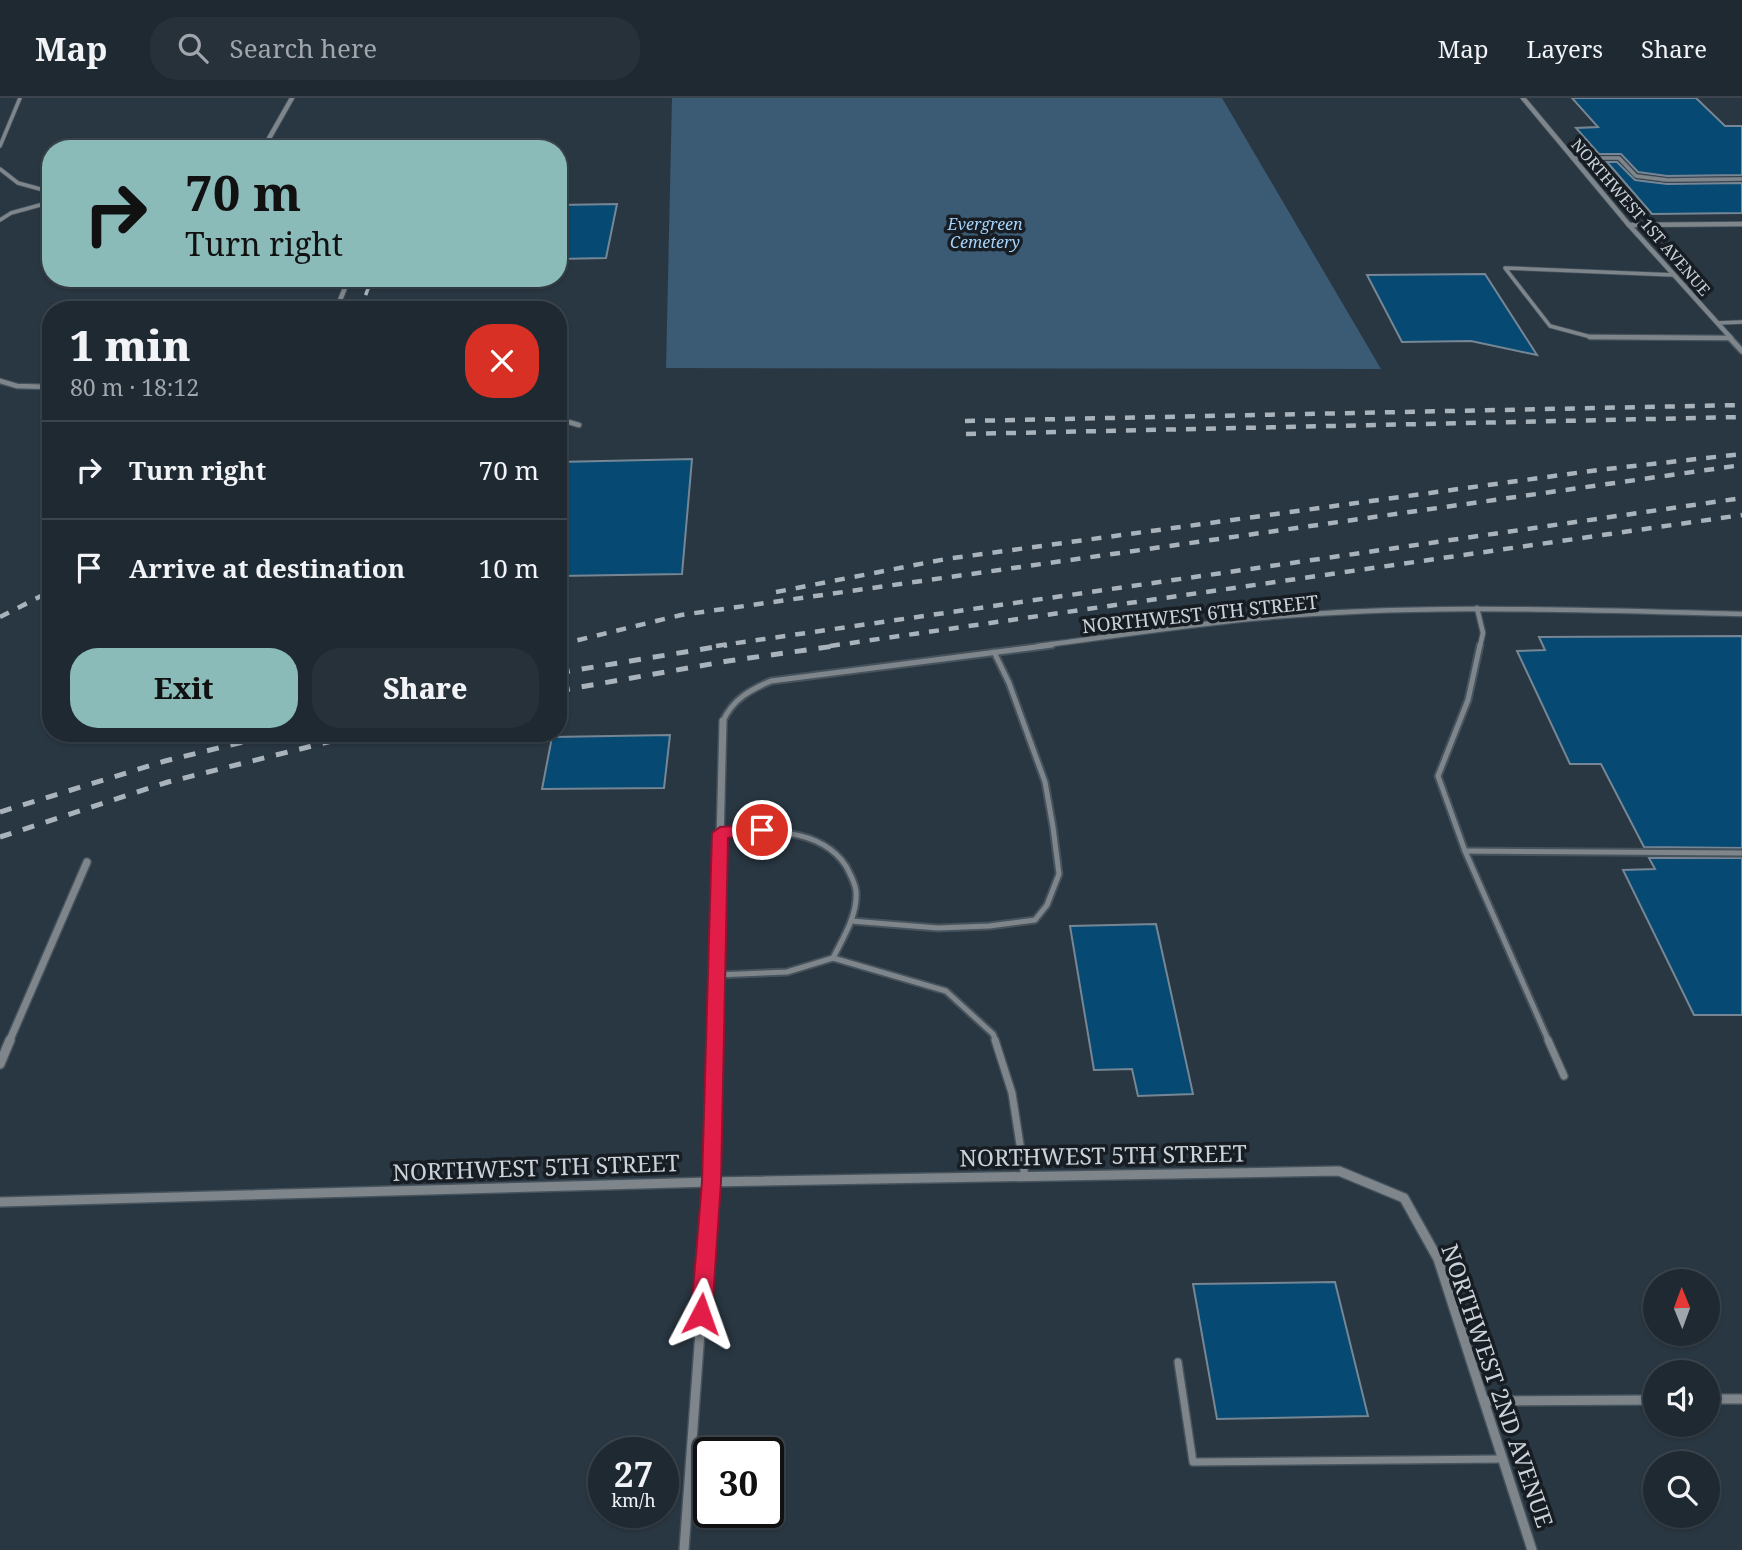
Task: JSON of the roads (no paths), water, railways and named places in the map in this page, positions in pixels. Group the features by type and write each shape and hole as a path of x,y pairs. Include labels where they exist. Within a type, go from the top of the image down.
{"street":[{"path":"268,140 292,98"},
{"name":"NORTHWEST 1ST AVENUE","path":"1523,98 1629,225 1742,351"},
{"path":"1629,225 1742,224"},
{"path":"684,1550 711,1182 723,722"},
{"path":"0,1064 87,862"},
{"name":"NORTHWEST 5TH STREET","path":"0,1202 711,1182 1339,1171 1404,1198"},
{"name":"NORTHWEST 2ND AVENUE","path":"1404,1198 1438,1259 1532,1550"},
{"path":"1720,1399 1742,1399"},
{"path":"1485,1401 1643,1400"}],"lane":[{"path":"0,146 20,98"},
{"path":"1574,158 1619,158 1636,176 1667,180 1742,179"},
{"path":"0,169 18,183 42,190"},
{"path":"0,220 11,213 42,204"},
{"path":"1674,275 1505,268 1550,326 1591,337 1730,338"},
{"path":"1717,323 1742,321"},
{"path":"0,381 17,387 42,387"},
{"path":"567,422 579,425"},
{"path":"1477,608 1483,633 1468,700 1438,776 1465,851 1564,1076"},
{"name":"NORTHWEST 6TH STREET","path":"723,722 729,706 749,690 771,681 1249,619 1477,608 1742,614"},
{"path":"850,920 938,928 989,926 1035,920 1047,905 1059,874 1045,782 1009,683 994,652"},
{"path":"720,833 762,830 813,839 844,859 856,889 850,920 833,958"},
{"path":"1465,851 1742,853"},
{"path":"716,975 788,972 833,958 946,991 993,1034 1012,1093 1025,1177"},
{"path":"1178,1362 1193,1462 1503,1459"}],"railway":[{"path":"363,301 369,287"},
{"path":"965,421 1742,405"},
{"path":"966,434 1742,417"},
{"path":"776,592 946,559 1598,470 1742,454"},
{"path":"567,643 681,615 1742,465"},
{"path":"716,646 1742,498"},
{"path":"830,646 1742,515"},
{"path":"0,617 42,596"},
{"path":"567,672 727,645"},
{"path":"567,689 728,661 842,645"},
{"path":"0,812 165,761 243,742"},
{"path":"0,837 168,782 328,742"}],"park label":[{"name":"Evergreen Cemetery","path":"985,233"}]}
